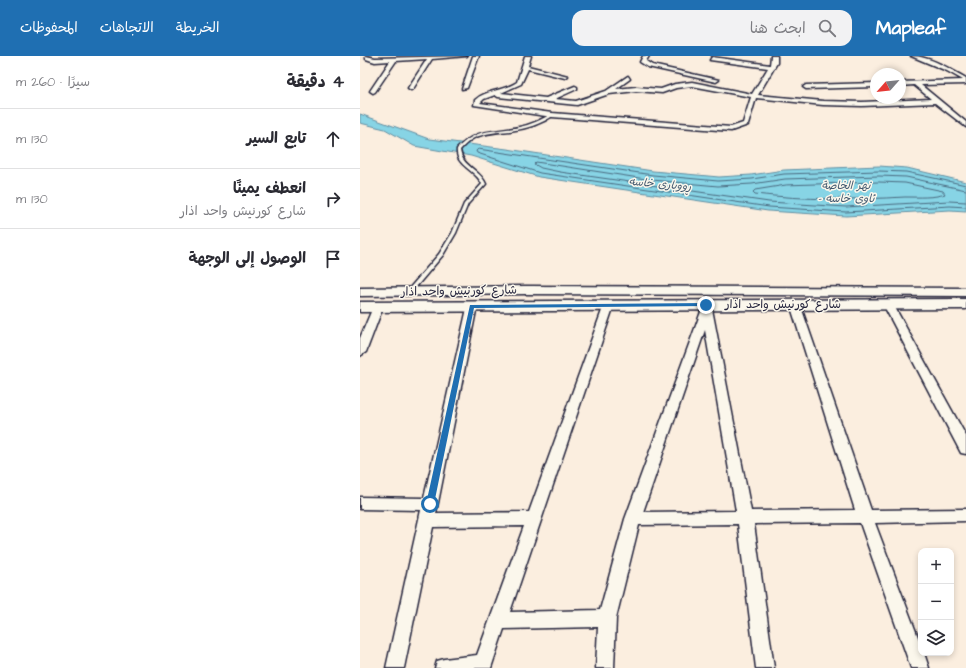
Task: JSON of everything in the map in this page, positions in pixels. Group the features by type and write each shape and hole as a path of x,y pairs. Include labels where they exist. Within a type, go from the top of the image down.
{"main road":[{"name":"شارع كورنيش واحد اذار","path":"360,292 409,292 524,298 609,305 707,307 795,304 966,304"},
{"name":"شارع كورنيش واحد اذار","path":"360,307 472,306 524,298 966,292"}],"street":[{"path":"369,56 368,58 375,60 464,56"},
{"path":"464,88 476,56"},
{"path":"528,56 518,83 509,90 481,97 476,104 552,115 731,129 746,124 754,96 774,63 774,56"},
{"path":"646,56 643,62 650,66 716,80"},
{"path":"914,56 943,67 966,81"},
{"path":"411,88 431,57"},
{"path":"373,91 394,59"},
{"path":"712,59 771,67"},
{"path":"525,67 565,76"},
{"path":"608,92 628,78"},
{"path":"906,84 966,81"},
{"path":"493,94 577,103 608,92 636,89 662,92 675,86 692,84 754,96 845,104 937,101"},
{"path":"916,84 963,120 966,125"},
{"path":"806,87 870,85"},
{"path":"546,100 575,88"},
{"path":"795,304 866,516 920,668"},
{"path":"888,304 966,449"},
{"path":"444,668 482,666 609,305"},
{"path":"360,352 378,306"},
{"path":"396,668 472,306"},
{"path":"707,307 745,518 765,668"},
{"path":"605,668 607,618 633,519 707,307"},
{"path":"360,503 430,504"},
{"path":"633,519 966,515"},
{"path":"427,520 534,519"},
{"path":"498,621 607,618"}],"lane":[{"path":"409,292 441,255 454,233 466,204 484,184 483,179 463,163 458,155 458,150 466,142 480,134 519,128 538,123 552,115"}],"water":[{"name":"نهر الخاصة - ئاوی خاسە","path":"360,114 429,139 653,171 719,177 751,175 784,170 879,166 907,168 966,182 966,211 950,210 846,216 768,211 539,177 471,156 414,146 385,129 360,123"}],"route":[{"path":"430,504 472,306 706,305"}],"water label":[{"name":"ڕووباری خاسە","path":"660,184"}]}
